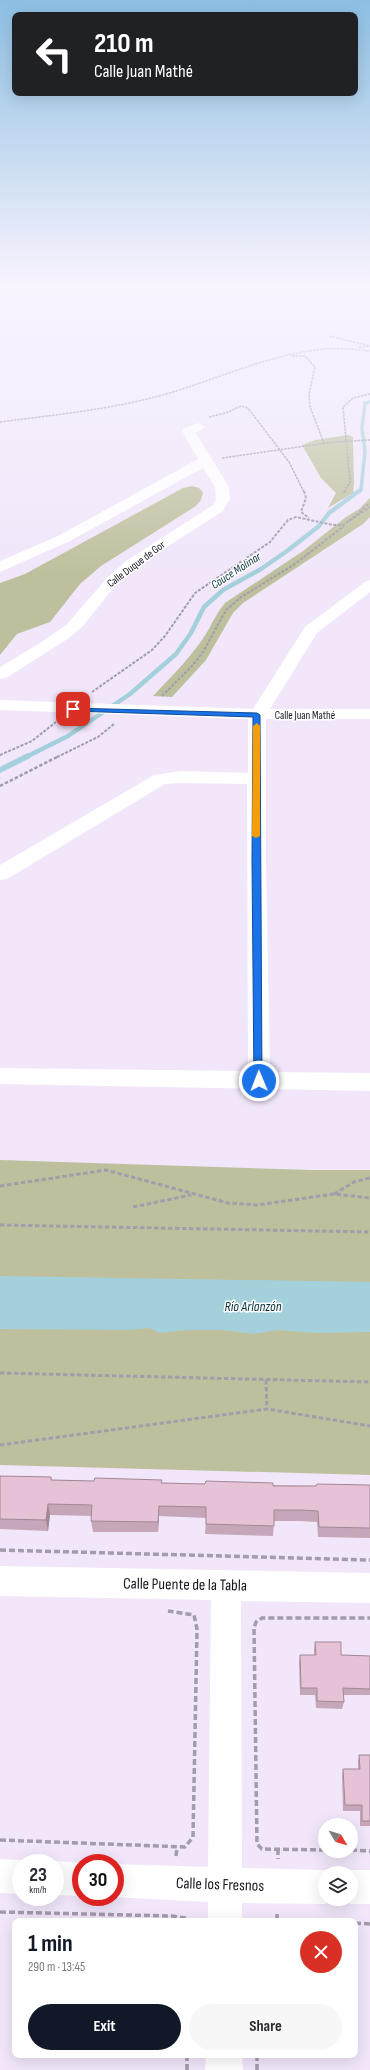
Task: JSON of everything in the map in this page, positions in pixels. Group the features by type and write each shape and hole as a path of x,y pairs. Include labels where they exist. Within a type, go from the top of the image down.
{"street":[{"name":"Calle Duque de Gor","path":"0,674 61,636 77,624 102,591 120,574 158,546 217,508 222,503 224,493 189,431 203,423"},
{"path":"0,567 63,539 205,461"},
{"path":"259,1081 256,779 257,715 311,630 370,585"},
{"name":"Calle Juan Mathé","path":"0,705 80,710 257,715 370,714"},
{"path":"0,874 160,779 180,777 256,779"},
{"path":"0,1076 370,1082"},
{"name":"Calle Puente de la Tabla","path":"0,1581 370,1588"},
{"path":"225,1918 226,1586"},
{"path":"0,1876 12,1877"},
{"name":"Calle los Fresnos","path":"124,1881 318,1887"},
{"path":"358,1887 370,1887"},
{"path":"224,2058 224,2070"}],"path":[{"path":"0,422 108,407 147,399 206,381"},
{"path":"313,381 309,394 310,407 324,443"},
{"path":"344,493 350,482 344,405 353,398 370,394"},
{"path":"203,423 240,406 246,406 300,480 306,498 301,508 301,512 311,519"},
{"path":"205,461 346,440 370,440"},
{"path":"0,755 32,741 80,710 90,694 152,650 165,636 195,592 270,542 288,520 296,517 311,519 332,525 345,525 370,503"},
{"path":"168,698 160,698 193,665 203,652 226,610 241,597 295,564 370,507"},
{"path":"0,786 25,776 67,752 98,737 109,730 116,722"},
{"path":"0,1186 106,1170 123,1173 193,1195 235,1204 263,1205 333,1194 370,1198"},
{"path":"333,1194 354,1182 370,1178"},
{"path":"133,1207 193,1195"},
{"path":"0,1225 370,1232"},
{"path":"0,1373 370,1382"},
{"path":"266,1380 267,1409"},
{"path":"0,1445 267,1409 370,1426"},
{"path":"0,1550 370,1560"},
{"path":"0,1840 185,1847 190,1843 193,1837 196,1618 189,1612 161,1611"},
{"path":"318,1850 262,1848 257,1844 254,1628 256,1622 262,1618 370,1618"},
{"path":"358,1850 370,1851"},
{"path":"0,1912 172,1916 186,1918"},
{"path":"358,1923 370,1924"},
{"path":"187,2058 187,2070"},
{"path":"257,2058 257,2070"}],"green space":[{"path":"348,435 353,437 353,493 328,508 336,493 321,478 302,445 315,440"},
{"path":"192,486 199,488 203,492 201,500 196,506 101,566 80,584 50,622 17,634 0,655 0,583 25,574 183,488"},
{"path":"370,498 370,517 363,524 243,603 233,613 206,660 172,697 153,696 194,651 225,603 303,551 346,517 359,509"},
{"path":"0,1160 312,1170 370,1170 370,1475 0,1465"}],"water":[{"name":"Río Arlanzón","path":"0,1276 370,1282 370,1332 315,1333 278,1330 254,1334 223,1330 185,1330 159,1333 150,1328 128,1330 0,1329"}],"building":[{"path":"0,1476 51,1477 51,1480 94,1481 95,1478 162,1480 161,1483 205,1484 206,1481 273,1483 273,1486 316,1486 317,1484 370,1485 370,1528 319,1527 318,1511 301,1510 274,1510 274,1526 206,1524 206,1507 159,1506 158,1522 91,1521 92,1505 48,1504 46,1520 0,1519"},
{"path":"315,1642 341,1642 341,1655 370,1656 370,1689 343,1688 344,1702 317,1701 317,1688 301,1688 300,1655 316,1655"},
{"path":"359,1755 370,1755 370,1821 362,1821 362,1805 345,1805 343,1769 360,1769"}],"waterway":[{"name":"Cauce Molinar","path":"358,492 361,490 365,451 362,428 365,403 370,402"},
{"name":"Cauce Molinar","path":"0,770 68,736 130,694 176,654 191,633 204,607 223,590 261,569 287,551 319,526 329,513 359,491"}],"slow traffic":[{"path":"256,836 257,726"}],"route":[{"path":"73,709 257,715 256,860 259,1081"}]}
